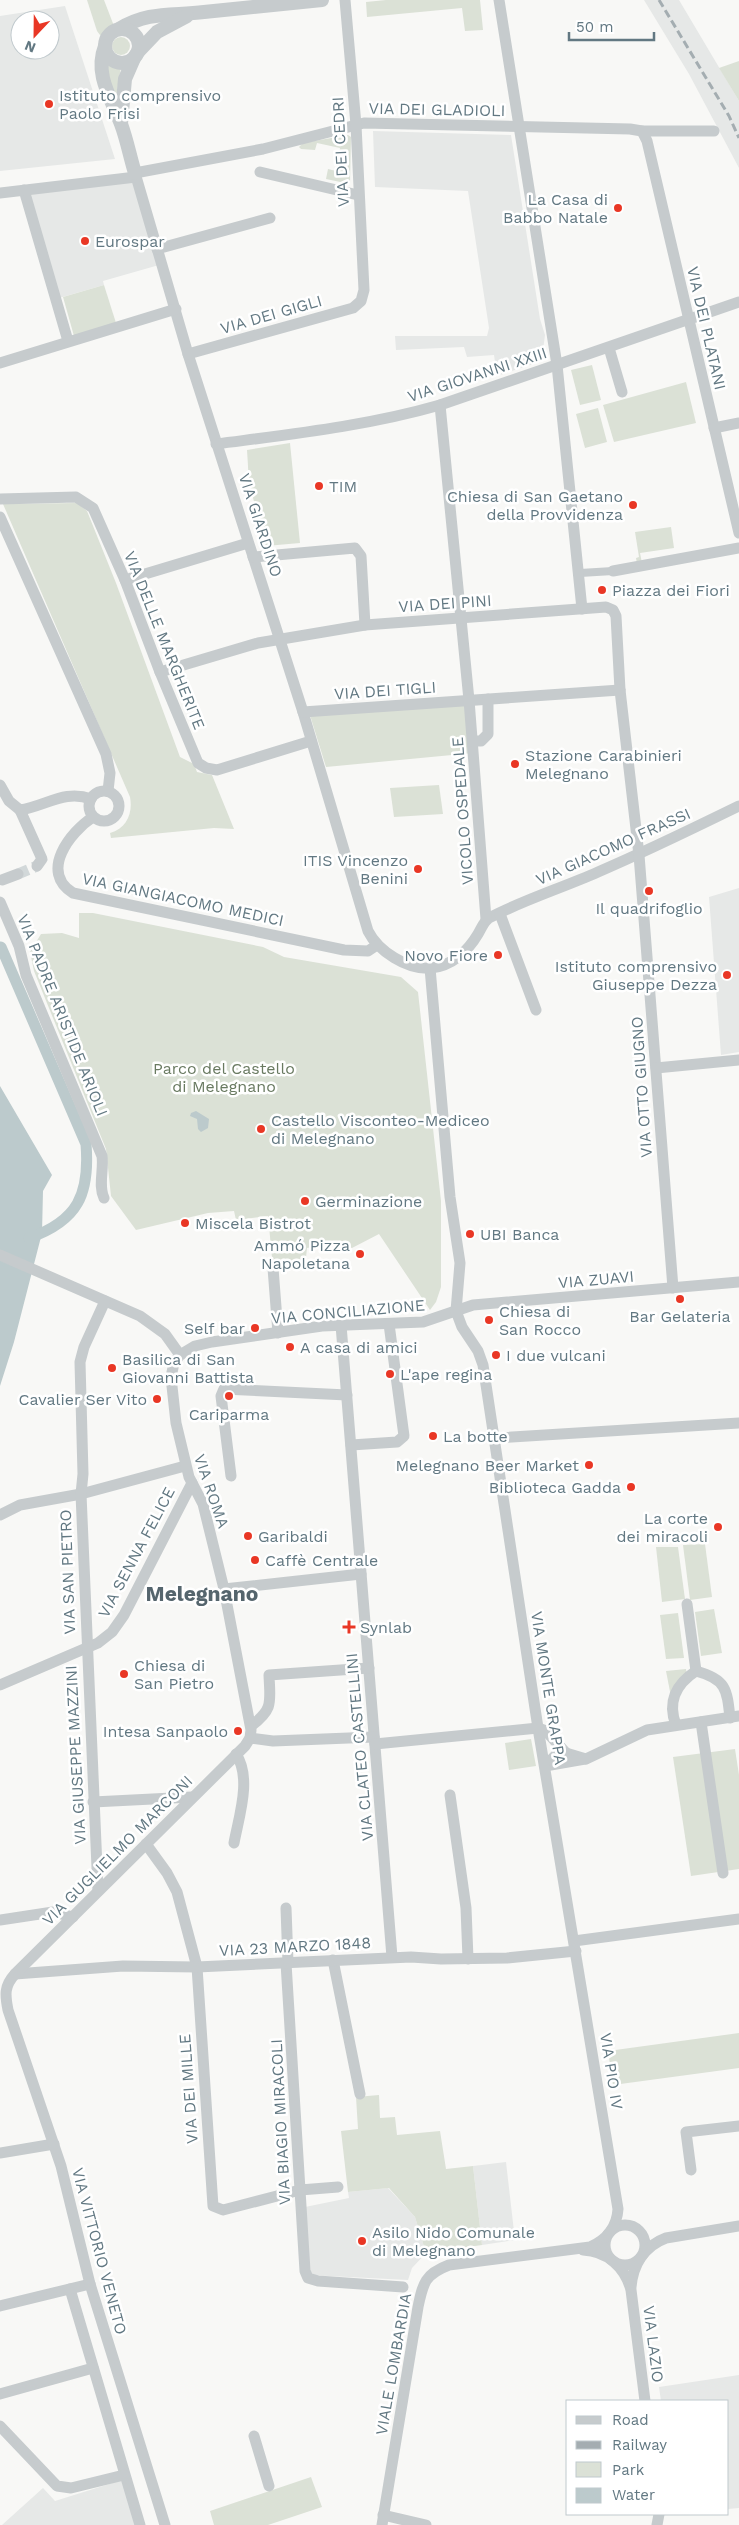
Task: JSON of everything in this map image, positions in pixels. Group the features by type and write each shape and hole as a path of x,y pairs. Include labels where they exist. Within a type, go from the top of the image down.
{"street":[{"name":"VIA GIARDINO","path":"322,0 192,14 148,16 119,29 110,36 100,60 109,98 121,124 188,354 374,941"},
{"name":"VIA DEI CEDRI","path":"345,0 356,125 364,290 361,301"},
{"path":"499,0 557,365 580,573 582,609"},
{"name":"VIA GIARDINO","path":"121,124 125,79 136,54 157,32 192,14"},
{"path":"105,46 108,56 118,62 128,61 136,54 137,37 129,30 119,29"},
{"name":"VIA DEI GLADIOLI","path":"0,193 135,175 263,150 364,123 518,126"},
{"path":"518,126 642,131 714,131"},
{"name":"VIA DEI PLATANI","path":"642,131 647,141 739,533"},
{"path":"260,172 358,194"},
{"path":"24,190 68,342"},
{"path":"157,249 270,218"},
{"name":"VIA DEI GIGLI","path":"188,354 353,308 361,301"},
{"name":"VIA GIOVANNI XXIII","path":"216,444 362,424 440,405 739,302"},
{"path":"0,363 176,309"},
{"path":"609,348 622,392"},
{"name":"VICOLO OSPEDALE","path":"440,405 469,700 486,920"},
{"path":"714,428 739,423"},
{"name":"VIA DELLE MARGHERITE","path":"0,499 73,497 83,500 94,510 125,580 195,758 206,768 217,770 311,741"},
{"path":"0,517 106,754 110,773 108,791"},
{"path":"125,580 248,543"},
{"path":"253,557 348,547 358,550 361,556 365,625"},
{"path":"580,573 613,571 739,548"},
{"name":"VIA DEI PINI","path":"160,672 258,643 365,625 606,607 613,610"},
{"name":"VIA OTTO GIUGNO","path":"613,610 616,616 620,690 639,855 672,1288"},
{"path":"472,741 481,740 488,734 488,699 620,690"},
{"name":"VIA DEI TIGLI","path":"303,712 488,699"},
{"path":"0,785 9,801 20,810 42,859 37,866"},
{"path":"108,791 119,802 120,806 116,816 102,822 93,817 89,808 91,799 98,792 108,791"},
{"path":"20,810 32,808 65,796 79,795 91,799"},
{"name":"VIA GIACOMO FRASSI","path":"486,920 639,855 739,806"},
{"name":"VIA GIANGIACOMO MEDICI","path":"93,817 72,836 59,858 59,876 66,888 73,893 344,950 368,951 374,941"},
{"path":"2,880 18,874"},
{"name":"VIA PADRE ARISTIDE ARIOLI","path":"0,902 19,946 29,982 102,1156 104,1169 101,1192 104,1198"},
{"path":"500,914 536,1010"},
{"path":"374,941 397,958 430,968 455,960 466,951 486,920"},
{"path":"430,968 450,1197 460,1263 456,1310"},
{"path":"656,1068 739,1060"},
{"path":"0,1255 140,1316 158,1328 180,1355"},
{"path":"273,1268 278,1332"},
{"name":"VIA ZUAVI","path":"456,1310 478,1304 739,1282"},
{"name":"VIA SAN PIETRO","path":"87,1648 81,1494 83,1474 80,1362 84,1347 105,1301"},
{"name":"VIA CONCILIAZIONE","path":"180,1355 195,1346 212,1342 341,1325 423,1322 456,1310"},
{"name":"VIA MONTE GRAPPA","path":"456,1310 462,1327 482,1360 496,1438 538,1728 575,1946"},
{"path":"351,1445 397,1442 404,1436 389,1324"},
{"name":"VIA CLATEO CASTELLINI","path":"341,1325 392,1957"},
{"name":"VIA ROMA","path":"180,1355 173,1367 171,1382 176,1423 185,1466 203,1504 224,1589 250,1732"},
{"path":"231,1476 221,1396 224,1388 347,1395"},
{"path":"496,1438 739,1423"},
{"path":"0,1515 20,1505 81,1494 185,1466"},
{"name":"VIA SENNA FELICE","path":"0,1685 87,1648 108,1635 124,1615 192,1483"},
{"path":"224,1589 361,1574"},
{"path":"687,1604 696,1671"},
{"name":"VIA GIUSEPPE MAZZINI","path":"87,1648 98,1891"},
{"path":"369,1668 269,1675 270,1707 250,1732 273,1741 375,1740 538,1728 546,1731 566,1753"},
{"path":"545,1766 586,1759 643,1731 735,1717 728,1695 719,1680 696,1671"},
{"path":"676,1725 673,1703 675,1692 682,1681 696,1671"},
{"path":"701,1722 723,1873"},
{"name":"VIA GUGLIELMO MARCONI","path":"3,1983 15,1974 73,1917 236,1754 250,1732"},
{"path":"545,1766 558,1753 566,1753 586,1759"},
{"path":"234,1843 243,1784 242,1766 236,1754"},
{"path":"450,1795 466,1902 468,1959"},
{"path":"93,1802 192,1797"},
{"name":"VIA DEI MILLE","path":"146,1844 167,1873 177,1892 197,1967 211,2200 215,2208 224,2210 300,2190"},
{"name":"VIA BIAGIO MIRACOLI","path":"286,1908 287,1963 304,2268 308,2278 318,2281 403,2287"},
{"path":"0,1920 53,1912 73,1917"},
{"name":"VIA 23 MARZO 1848","path":"15,1974 132,1966 197,1967 392,1957 468,1959 524,1957 575,1946 739,1920"},
{"name":"VIA PIO IV","path":"575,1946 617,2206 616,2222 608,2233"},
{"path":"333,1960 360,2094"},
{"name":"VIA VITTORIO VENETO","path":"3,1983 3,2004 54,2144 90,2284 165,2525"},
{"path":"691,2170 686,2132 739,2126"},
{"path":"0,2153 54,2144"},
{"path":"300,2190 338,2187"},
{"name":"VIA PIO IV","path":"617,2206 626,2220 636,2228"},
{"path":"666,2238 651,2246 629,2264 614,2261 606,2249 608,2233 621,2225 636,2228 651,2236 666,2238 739,2226"},
{"path":"636,2228 644,2240 642,2255"},
{"name":"VIALE LOMBARDIA","path":"382,2520 418,2307 421,2292 428,2277 433,2272 449,2265 581,2250 598,2243 608,2233"},
{"name":"VIALE LOMBARDIA","path":"581,2250 599,2253 614,2261"},
{"name":"VIA LAZIO","path":"631,2290 634,2273 642,2255"},
{"name":"VIA LAZIO","path":"614,2261 625,2274 631,2290 645,2400"},
{"path":"0,2306 90,2284"},
{"path":"70,2289 140,2525"},
{"path":"0,2394 93,2368"},
{"path":"0,2426 57,2486 71,2488 124,2475"},
{"path":"254,2436 269,2486"},
{"path":"382,2520 426,2525"}],"shaded area":[{"path":"644,0 679,0 739,101 739,168 689,74"},
{"name":"Istituto comprensivo Paolo Frisi","path":"65,6 115,159 0,171 0,16 10,14 10,60 60,60 60,10 39,10"},
{"path":"373,131 511,135 540,319 545,335 542,358 536,363 497,376 494,355 467,357 464,347 396,350 395,336 487,336 489,328 468,191 375,187"},
{"path":"134,181 159,265 103,281 104,285 59,298 28,193"},
{"name":"Istituto comprensivo Giuseppe Dezza","path":"739,888 739,1052 721,1055 709,897"},
{"path":"506,2162 515,2240 482,2245 473,2166"},
{"path":"388,2188 415,2217 426,2253 412,2268 408,2280 309,2275 305,2207 349,2198 348,2192"},
{"path":"739,2375 739,2508 729,2509 729,2400 661,2400 659,2387"},
{"path":"122,2480 136,2525 2,2525 43,2488 55,2501"}],"green space":[{"path":"87,0 104,0 114,26 103,39 97,31"},
{"path":"386,0 480,0 483,30 465,31 462,8 367,17 366,2"},
{"path":"117,37 125,37 130,42 128,53 117,55 112,50 112,42"},
{"path":"107,61 121,67 116,97 109,80"},
{"path":"739,61 739,101 719,68"},
{"path":"348,135 351,137 350,184 326,179 328,169 336,171 340,148 317,143 315,150 301,149 299,147 303,143"},
{"path":"104,285 116,323 74,336 63,297"},
{"path":"592,365 601,400 580,405 571,370"},
{"path":"686,382 696,423 614,442 603,405"},
{"path":"598,408 607,442 585,448 576,414"},
{"path":"290,443 300,543 266,546 249,483 247,450"},
{"path":"77,503 87,511 116,583 180,757 194,764 197,772 212,775 234,829 214,828 111,838 110,833 121,828 128,819 131,809 130,797 3,504"},
{"path":"671,527 674,548 640,553 642,563 637,564 636,558 639,557 635,532"},
{"path":"469,700 473,753 326,767 309,712"},
{"path":"439,785 443,814 394,817 390,788"},
{"name":"Parco del Castello di Melegnano","path":"79,913 93,913 263,947 284,957 401,977 418,992 441,1201 441,1287 436,1302 430,1310 379,1234 352,1248 322,1245 307,1248 305,1267 273,1268 268,1216 236,1220 234,1211 208,1213 136,1230 111,1196 106,1149 34,971 30,952 41,934 62,933 79,938"},
{"path":"705,1544 712,1597 690,1600 683,1545"},
{"path":"656,1547 678,1547 685,1599 662,1602"},
{"path":"714,1609 722,1653 701,1656 695,1612"},
{"path":"678,1613 684,1658 666,1659 660,1615"},
{"path":"686,1669 687,1676 673,1707 666,1671"},
{"path":"531,1739 536,1766 509,1770 505,1743"},
{"path":"735,1749 739,1775 739,1869 691,1876 673,1757"},
{"path":"739,2033 739,2068 613,2085 608,2051"},
{"path":"379,2095 380,2118 395,2117 397,2135 440,2131 446,2169 473,2166 482,2245 426,2253 415,2217 389,2188 348,2192 341,2131 358,2129 356,2097"},
{"path":"311,2477 322,2507 268,2525 214,2525 210,2511"}],"water":[{"path":"0,1086 52,1175 43,1191 42,1233 14,1342 0,1386"},
{"path":"196,1111 209,1119 208,1128 201,1132 198,1129 197,1119 190,1116 191,1113"}],"waterway":[{"path":"1,947 86,1144 86,1177 83,1191 77,1203 70,1214 59,1223 29,1238"}],"tunnel":[{"path":"18,874 37,866"}],"railway":[{"path":"659,0 729,116 739,138"}],"place":[{"name":"Istituto comprensivo Paolo Frisi","path":"49,104"},
{"name":"La Casa di Babbo Natale","path":"618,208"},
{"name":"Eurospar","path":"85,241"},
{"name":"TIM","path":"319,486"},
{"name":"Chiesa di San Gaetano della Provvidenza","path":"633,505"},
{"name":"Piazza dei Fiori","path":"602,590"},
{"name":"Stazione Carabinieri Melegnano","path":"515,764"},
{"name":"ITIS Vincenzo Benini","path":"418,869"},
{"name":"Il quadrifoglio","path":"649,891"},
{"name":"Novo Fiore","path":"498,955"},
{"name":"Istituto comprensivo Giuseppe Dezza","path":"727,975"},
{"name":"Castello Visconteo-Mediceo di Melegnano","path":"261,1129"},
{"name":"Germinazione","path":"305,1201"},
{"name":"Miscela Bistrot","path":"185,1223"},
{"name":"UBI Banca","path":"470,1234"},
{"name":"Ammó Pizza Napoletana","path":"360,1254"},
{"name":"Bar Gelateria","path":"680,1299"},
{"name":"Chiesa di San Rocco","path":"489,1320"},
{"name":"Self bar","path":"255,1328"},
{"name":"A casa di amici","path":"290,1347"},
{"name":"I due vulcani","path":"496,1355"},
{"name":"Basilica di San Giovanni Battista","path":"112,1368"},
{"name":"L'ape regina","path":"390,1374"},
{"name":"Cariparma","path":"229,1396"},
{"name":"Cavalier Ser Vito","path":"157,1399"},
{"name":"La botte","path":"433,1436"},
{"name":"Melegnano Beer Market","path":"589,1465"},
{"name":"Biblioteca Gadda","path":"631,1487"},
{"name":"La corte dei miracoli","path":"718,1527"},
{"name":"Garibaldi","path":"248,1536"},
{"name":"Caffè Centrale","path":"255,1560"},
{"name":"Synlab","path":"349,1627"},
{"name":"Chiesa di San Pietro","path":"124,1674"},
{"name":"Intesa Sanpaolo","path":"238,1731"},
{"name":"Asilo Nido Comunale di Melegnano","path":"362,2241"}],"district":[{"name":"Melegnano","path":"202,1594"}]}
